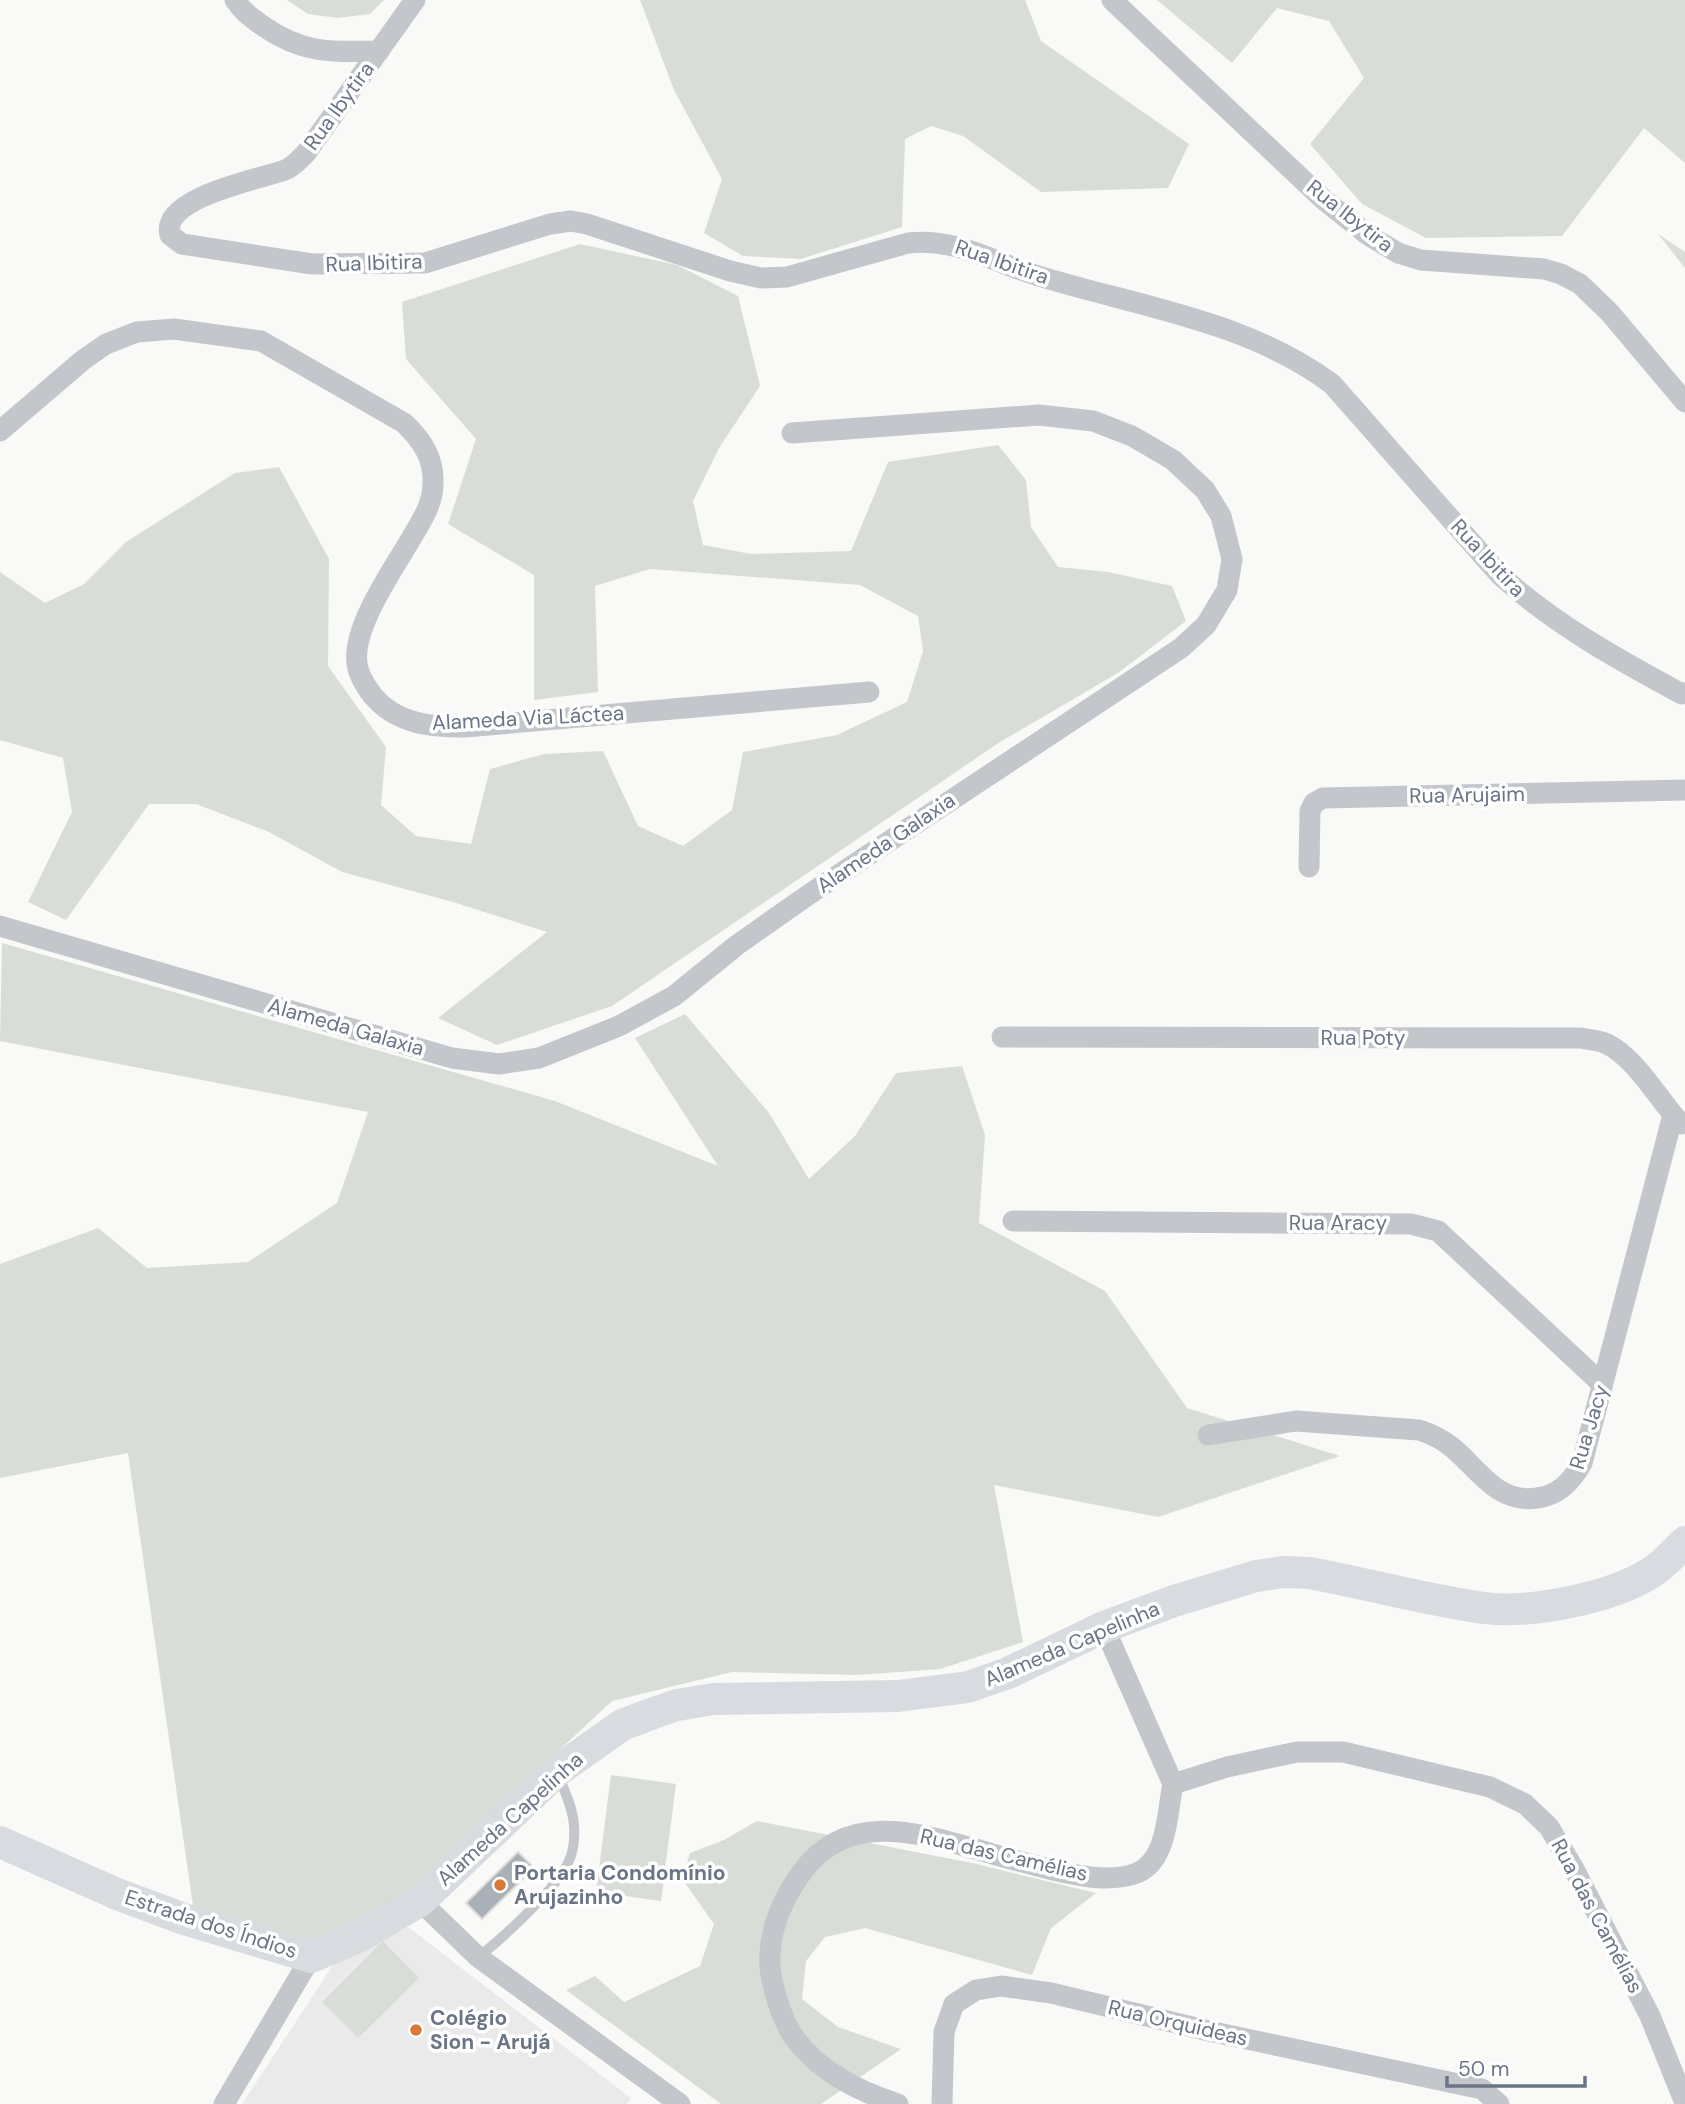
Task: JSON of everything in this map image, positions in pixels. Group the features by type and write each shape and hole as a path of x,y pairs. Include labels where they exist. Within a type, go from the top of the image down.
{"street":[{"path":"235,0 251,18 303,48 327,52 379,51"},
{"name":"Rua Ibytira","path":"170,223 180,211 201,196 289,169 320,136 415,0"},
{"name":"Rua Ibytira","path":"1112,0 1323,199 1368,235 1398,253 1421,260 1544,269 1580,284 1610,313 1685,402"},
{"name":"Rua Ibitira","path":"170,223 170,234 182,244 325,264 425,263 550,224 570,221 608,230 730,271 761,278 787,277 908,243 928,241 970,250 1065,284 1172,311 1279,350 1323,377 1500,575 1529,601 1619,660 1684,697"},
{"name":"Alameda Via Láctea","path":"0,431 83,359 106,344 137,332 174,329 261,341 404,423 421,439 431,462 433,485 428,509 378,595 358,638 357,663 366,687 381,706 404,720 430,727 465,727 869,692"},
{"name":"Alameda Galaxia","path":"0,926 452,1058 499,1064 539,1058 619,1026 674,996 737,945 811,893 1181,648 1206,625 1227,590 1232,559 1221,516 1205,490 1173,460 1132,436 1093,421 1039,415 792,433"},
{"name":"Rua Arujaim","path":"1309,867 1310,811 1314,803 1323,798 1685,790"},
{"name":"Rua Poty","path":"1002,1037 1581,1038 1605,1043 1617,1050 1679,1121"},
{"name":"Rua Jacy","path":"1208,1435 1296,1421 1419,1430 1435,1435 1453,1448 1487,1482 1507,1495 1527,1499 1551,1496 1573,1480 1582,1463 1602,1384 1679,1121"},
{"name":"Rua Aracy","path":"1013,1221 1411,1224 1438,1231 1602,1384"},
{"name":"Alameda Capelinha","path":"420,1901 557,1772 622,1726 677,1705 714,1699 898,1696 968,1687 1008,1673 1104,1627 1256,1576 1284,1572 1310,1573 1485,1608 1518,1609 1558,1605 1606,1592 1649,1574 1685,1542"},
{"path":"1104,1627 1173,1784"},
{"name":"Rua das Camélias","path":"898,2104 871,2096 825,2069 808,2055 794,2036 778,2001 769,1958 773,1929 789,1891 813,1858 832,1843 852,1835 881,1830 932,1836 1067,1873 1107,1878 1137,1873 1150,1865 1160,1852 1173,1784 1227,1767 1297,1752 1343,1752 1490,1787 1525,1804 1549,1827 1574,1869 1650,2016 1685,2103"},
{"name":"Estrada dos Índios","path":"0,1842 117,1894 184,1919 311,1957 358,1937 420,1901"},
{"path":"420,1901 478,1957 680,2104"},
{"path":"223,2104 311,1957"},
{"name":"Rua Orquideas","path":"942,2104 944,2032 954,2004 976,1990 1000,1986 1051,1993 1209,2031 1482,2089 1499,2104"}],"lane":[{"path":"478,1957 493,1946 541,1898 568,1865 574,1846 574,1819 557,1772"}],"shaded area":[{"path":"287,0 384,0 370,14 338,18 308,14"},
{"path":"640,0 1025,0 1041,41 1189,144 1168,188 1041,192 963,136 931,126 905,139 902,227 801,259 743,256 704,233 722,179 674,90"},
{"path":"1157,0 1685,0 1685,163 1644,128 1562,236 1426,238 1362,204 1310,144 1364,78 1329,21 1277,8 1232,63"},
{"path":"1658,234 1685,252 1685,268"},
{"path":"580,244 677,265 738,296 760,386 719,448 693,501 703,545 751,554 851,551 888,462 998,445 1026,480 1031,527 1058,567 1108,572 1172,586 1186,621 1118,673 1000,742 612,1006 497,1045 438,1018 547,932 453,902 342,872 269,832 196,804 149,804 66,920 28,902 72,812 63,758 0,740 0,572 45,603 84,584 126,542 235,473 279,467 329,559 328,666 386,747 381,805 416,836 471,844 490,769 544,754 603,751 638,826 683,846 732,810 743,752 837,735 907,702 923,651 918,616 860,585 650,569 595,586 598,692 534,700 534,575 448,524 476,439 406,359 402,302"},
{"path":"2,943 555,1101 718,1166 635,1038 685,1014 769,1113 809,1179 855,1136 896,1073 962,1066 985,1135 979,1223 1105,1291 1187,1408 1340,1456 1158,1517 994,1485 1023,1642 940,1669 857,1675 732,1672 612,1701 401,1901 333,1942 299,1945 193,1906 128,1453 0,1478 0,1264 98,1228 147,1268 248,1262 337,1203 368,1112 0,1041"},
{"path":"611,1775 676,1784 661,1901 596,1892"},
{"path":"757,1821 972,1863 1096,1893 1051,1928 1032,1975 865,1928 825,1937 806,1961 802,1999 838,2027 901,2049 821,2104 721,2104 566,1990 595,1976 624,2002 700,1966 714,1924 682,1879 690,1853 724,1840"},
{"name":"Colégio Sion - Arujá","path":"408,1927 631,2098 627,2104 242,2104 335,1962"},
{"path":"383,1941 419,1978 358,2038 322,2002"}],"building":[{"name":"Portaria Condomínio Arujazinho","path":"518,1852 534,1868 482,1919 466,1903"}],"place":[{"name":"Portaria Condomínio Arujazinho","path":"500,1885"},
{"name":"Colégio Sion - Arujá","path":"416,2030"}]}
